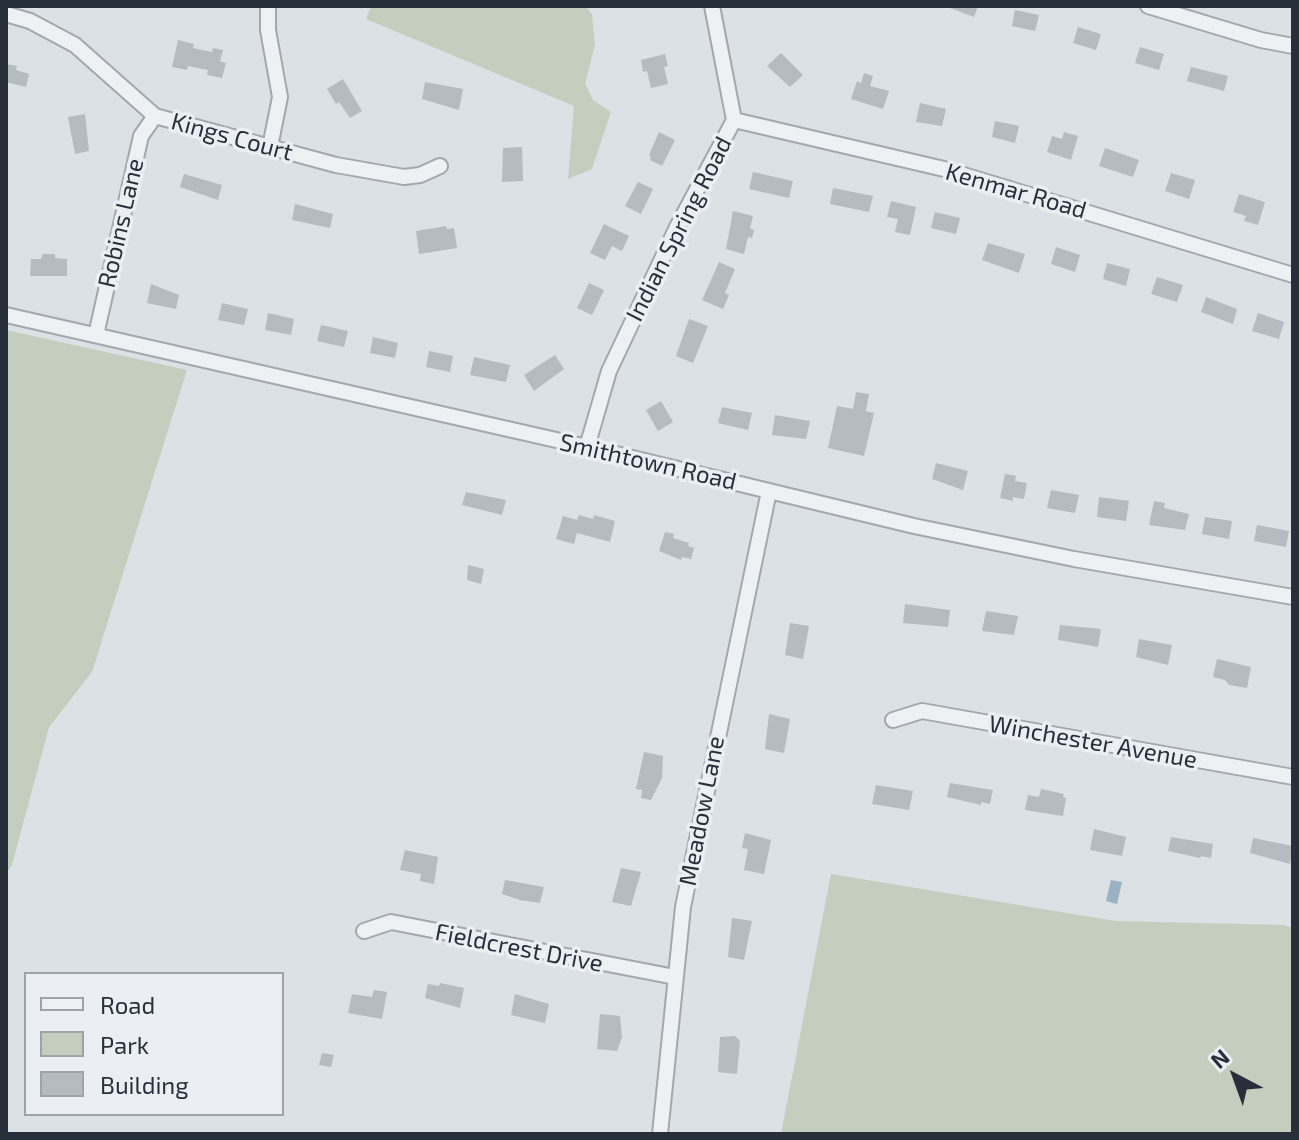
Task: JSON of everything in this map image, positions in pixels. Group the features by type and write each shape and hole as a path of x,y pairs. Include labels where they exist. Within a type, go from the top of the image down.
{"street":[{"path":"268,6 268,30 280,97 270,147"},
{"name":"Indian Spring Road","path":"587,447 609,371 677,227 734,120 712,6"},
{"path":"1148,6 1261,40 1293,46"},
{"name":"Kings Court","path":"13,12 75,45 155,116 336,165 404,177 420,175 440,166"},
{"name":"Robins Lane","path":"96,335 141,136 155,116"},
{"name":"Kenmar Road","path":"734,120 944,169 1293,275"},
{"name":"Smithtown Road","path":"6,315 587,447 914,526 1060,556 1293,597"},
{"name":"Meadow Lane","path":"660,1134 687,881 769,491"},
{"name":"Winchester Avenue","path":"893,720 922,711 1293,777"},
{"name":"Fieldcrest Drive","path":"364,931 391,922 675,977"}],"green space":[{"path":"371,6 585,6 592,14 595,45 585,83 593,100 611,112 592,169 568,179 574,106 366,19"},
{"path":"6,330 187,370 92,672 49,727 12,865 6,874"},
{"path":"831,874 1116,921 1284,925 1293,928 1293,1134 781,1134"}],"water":[{"path":"1111,880 1122,882 1117,904 1106,901"}],"building":[{"path":"945,6 978,6 974,17"},
{"path":"1015,10 1039,15 1035,31 1012,26"},
{"path":"1078,27 1101,34 1096,50 1073,43"},
{"path":"178,40 194,44 193,48 212,52 213,48 223,50 220,61 226,63 222,78 207,75 208,70 172,67"},
{"path":"1140,47 1164,54 1159,70 1135,63"},
{"path":"781,53 803,75 790,87 767,66"},
{"path":"665,54 668,84 651,88 641,60"},
{"path":"6,64 17,66 16,70 29,74 26,87 6,82"},
{"path":"1191,67 1228,76 1224,91 1187,81"},
{"path":"864,73 873,76 870,86 889,91 883,109 851,99 857,81 861,83"},
{"path":"343,79 362,111 350,118 327,89"},
{"path":"425,82 463,89 459,110 422,99"},
{"path":"920,103 946,109 942,126 916,122"},
{"path":"85,114 89,151 75,154 68,117"},
{"path":"995,121 1019,126 1015,143 992,137"},
{"path":"659,132 675,140 662,166 650,160 649,155"},
{"path":"1064,132 1078,136 1071,160 1047,152 1052,136 1062,139"},
{"path":"522,147 523,181 502,182 503,148"},
{"path":"1105,148 1139,160 1133,177 1099,166"},
{"path":"753,172 793,181 789,198 749,189"},
{"path":"1171,173 1195,180 1189,199 1165,191"},
{"path":"184,174 222,185 218,200 180,187"},
{"path":"638,182 653,189 641,214 625,206"},
{"path":"833,188 873,196 869,212 830,204"},
{"path":"1239,194 1265,202 1258,225 1244,221 1246,216 1233,212"},
{"path":"891,201 916,207 910,235 895,232 898,219 887,217"},
{"path":"295,204 333,214 330,228 292,220"},
{"path":"733,211 753,216 750,228 754,230 752,238 748,237 744,254 726,249"},
{"path":"935,212 960,218 956,234 931,228"},
{"path":"604,224 629,236 622,251 612,246 605,260 590,253"},
{"path":"446,226 447,229 454,228 457,248 419,254 416,231"},
{"path":"988,243 1025,254 1019,273 982,260"},
{"path":"1056,247 1080,255 1075,272 1051,264"},
{"path":"43,254 55,254 55,258 67,259 67,276 30,276 31,259 41,259"},
{"path":"719,262 735,269 725,293 729,295 723,309 702,300"},
{"path":"1107,263 1130,269 1126,286 1103,279"},
{"path":"1157,277 1183,285 1177,302 1151,294"},
{"path":"589,283 604,290 592,315 577,308"},
{"path":"151,284 179,295 176,309 147,303"},
{"path":"1206,297 1237,309 1233,324 1201,312"},
{"path":"222,303 248,309 244,325 218,320"},
{"path":"268,313 294,319 291,335 265,330"},
{"path":"1258,313 1284,322 1279,339 1252,331"},
{"path":"689,319 708,326 693,363 676,356"},
{"path":"321,325 348,331 344,347 317,341"},
{"path":"373,337 398,343 395,358 370,353"},
{"path":"429,351 453,356 450,372 426,367"},
{"path":"555,355 564,369 534,391 524,375"},
{"path":"474,357 510,365 506,382 470,375"},
{"path":"856,392 869,394 866,411 874,413 864,456 828,448 837,406 853,409"},
{"path":"661,401 673,422 658,431 646,410"},
{"path":"722,407 752,413 748,430 718,423"},
{"path":"775,415 810,421 806,439 772,435"},
{"path":"936,463 968,471 963,490 932,479"},
{"path":"1005,474 1016,476 1015,481 1027,483 1024,499 1013,497 1013,501 1000,498"},
{"path":"1051,490 1079,495 1075,513 1047,508"},
{"path":"466,492 506,500 502,515 462,505"},
{"path":"1099,497 1129,501 1126,521 1097,517"},
{"path":"1154,501 1165,503 1164,508 1189,514 1185,530 1149,525"},
{"path":"579,515 593,519 594,515 615,521 610,542 577,533 574,544 556,539 563,516 577,520"},
{"path":"1205,517 1232,521 1229,539 1202,534"},
{"path":"1257,525 1289,531 1286,547 1254,541"},
{"path":"665,532 674,534 673,538 694,548 691,559 682,557 681,560 659,551"},
{"path":"468,565 484,569 481,584 467,580"},
{"path":"905,604 950,610 948,627 903,623"},
{"path":"986,611 1018,616 1014,635 982,631"},
{"path":"790,623 809,626 803,659 785,655"},
{"path":"1060,625 1101,629 1098,647 1058,640"},
{"path":"1139,639 1172,645 1168,665 1136,657"},
{"path":"1217,659 1251,667 1247,688 1229,685 1225,680 1213,677"},
{"path":"769,714 790,719 784,753 765,749"},
{"path":"644,752 663,756 662,778 651,800 641,798 642,790 636,789"},
{"path":"950,783 993,790 990,804 981,802 981,805 947,797"},
{"path":"876,785 913,791 909,810 872,804"},
{"path":"1041,789 1064,794 1063,816 1025,810 1028,795 1039,797"},
{"path":"1094,829 1126,837 1122,856 1090,850"},
{"path":"745,833 771,840 764,874 744,870 748,849 742,848"},
{"path":"1171,837 1213,844 1211,858 1168,851"},
{"path":"1253,838 1293,846 1290,864 1250,853"},
{"path":"405,850 438,857 434,884 420,881 421,874 400,870"},
{"path":"621,868 641,872 631,906 612,902"},
{"path":"505,880 544,887 540,903 502,894"},
{"path":"732,918 752,921 744,960 728,957"},
{"path":"440,983 464,988 460,1008 425,998 428,984 439,986"},
{"path":"374,990 387,992 382,1019 348,1013 352,994 372,997"},
{"path":"515,994 549,1004 545,1023 511,1015"},
{"path":"600,1014 620,1016 622,1037 617,1051 597,1049"},
{"path":"735,1036 740,1041 737,1074 718,1072 720,1037"},
{"path":"322,1053 334,1055 331,1067 319,1065"}]}
